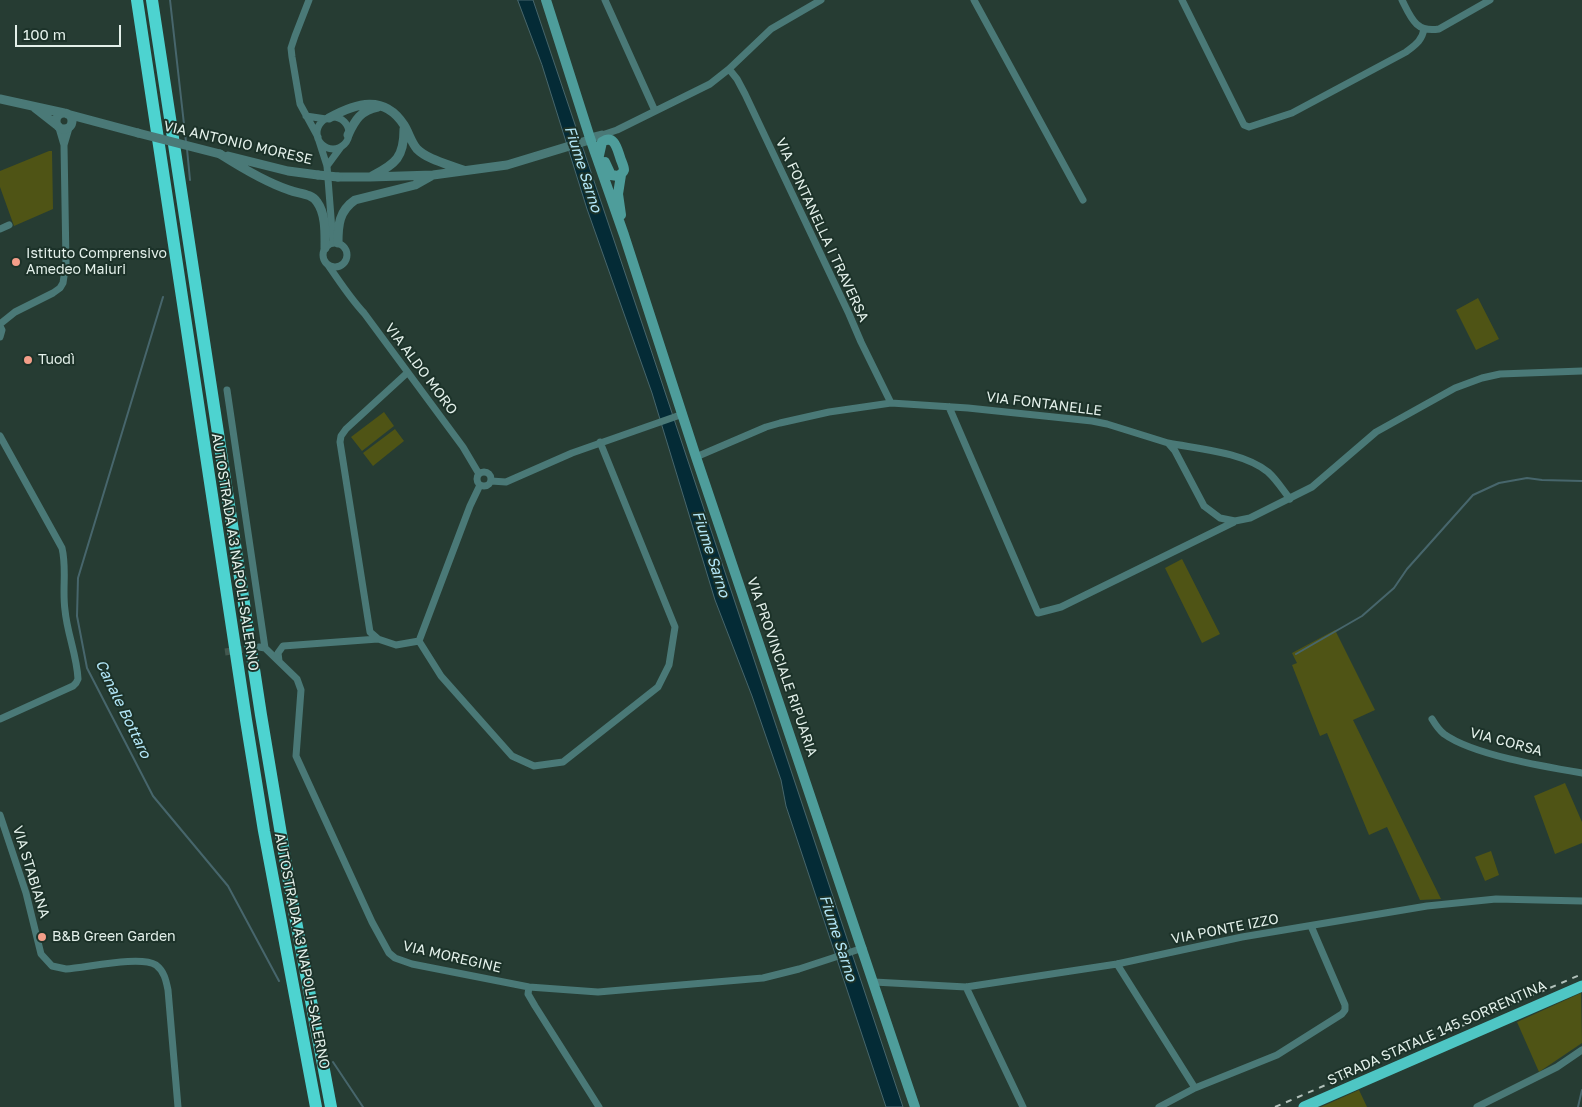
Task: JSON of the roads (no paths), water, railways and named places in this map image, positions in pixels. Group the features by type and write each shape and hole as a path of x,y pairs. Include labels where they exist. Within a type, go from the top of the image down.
{"highway":[{"name":"AUTOSTRADA A3 NAPOLI-SALERNO","path":"137,0 246,720 264,831 316,1107"},
{"name":"AUTOSTRADA A3 NAPOLI-SALERNO","path":"152,0 256,689 292,900 331,1107"},
{"name":"STRADA STATALE 145 SORRENTINA","path":"1304,1107 1582,986"}],"main road":[{"name":"VIA PROVINCIALE RIPUARIA","path":"546,0 586,123 599,141 624,167 618,194 624,235"},
{"name":"VIA PROVINCIALE RIPUARIA","path":"599,141 609,173"},
{"path":"599,141 599,162 609,173 616,177 621,175"},
{"name":"VIA PROVINCIALE RIPUARIA","path":"599,162 624,235 680,415 863,948 915,1107"}],"street":[{"path":"309,0 292,48 300,104 319,139 327,166 332,245"},
{"path":"605,0 655,111"},
{"path":"599,141 617,130 710,84 771,29 821,0"},
{"path":"974,0 1083,200"},
{"path":"1182,0 1244,125 1249,127 1292,113 1398,57 1419,42 1423,36 1424,29"},
{"path":"1402,0 1412,20 1424,29 1439,29 1490,0"},
{"name":"VIA FONTANELLA I TRAVERSA","path":"728,69 737,79 745,94 891,404"},
{"name":"VIA ANTONIO MORESE","path":"0,99 35,108 48,109 91,122 288,170 338,177 370,178 433,175 507,165 599,141"},
{"path":"319,139 320,125 328,118 345,109 361,104 381,106 392,112 405,126 412,143 420,152 433,159 465,170"},
{"path":"327,166 345,143 357,117 368,110 381,106"},
{"name":"VIA ANTONIO MORESE","path":"35,108 64,127 91,122"},
{"path":"0,336 2,332 0,325 15,312 53,293 64,282 66,262 64,127 57,119 60,115 65,114 72,119 64,127"},
{"path":"306,116 338,118 345,123 348,135"},
{"path":"370,178 388,168 398,158 404,142 405,126"},
{"path":"599,141 614,135 617,130"},
{"path":"319,139 330,148 342,146"},
{"path":"220,154 239,167 271,183 290,191 310,195 318,202 323,224 332,245 346,251 341,281"},
{"path":"345,261 339,266 328,265 323,256 332,245 344,209 355,200 415,185 433,175"},
{"path":"0,229 9,225"},
{"name":"VIA ALDO MORO","path":"328,265 463,447 479,474"},
{"path":"949,407 1038,614 1061,607 1235,521 1250,518 1290,499 1312,487 1376,432 1455,388 1482,378 1500,374 1582,371"},
{"path":"378,639 370,632 340,442 341,436 346,429 407,373"},
{"name":"VIA MOREGINE","path":"227,390 262,647 297,679 301,690 296,756 372,922 389,953 395,958 412,964 529,987 598,992 763,978 863,948"},
{"name":"VIA FONTANELLE","path":"696,457 780,423 829,412 891,404 949,407 1092,421 1168,443 1223,453 1254,463 1269,473 1290,499"},
{"path":"480,485 486,486 491,481 506,482 600,442 680,415"},
{"path":"0,436 62,548 65,559 64,605 77,672 76,683 0,719"},
{"path":"419,641 441,676 512,756 534,766 563,762 658,687 669,665 675,627 600,442"},
{"path":"1168,443 1175,451 1204,506 1220,518 1235,521"},
{"path":"480,485 477,479 479,474 487,472 490,475 491,481"},
{"path":"419,641 470,506 480,485"},
{"path":"279,662 278,653 283,646 378,639 396,645 419,641"},
{"name":"VIA CORSA","path":"1432,719 1442,732 1455,741 1484,752 1582,773"},
{"name":"VIA STABIANA","path":"0,815 26,893 41,954 48,963 59,969 66,969 143,960 160,969 167,982 178,1107"},
{"name":"VIA PONTE IZZO","path":"874,982 966,987 1118,964 1242,937 1461,902 1496,899 1582,901"},
{"path":"1159,1107 1195,1088 1277,1055 1346,1010 1346,1006 1311,926"},
{"path":"1118,964 1195,1088"},
{"path":"529,987 528,994 599,1107"},
{"path":"966,987 1022,1107"},
{"path":"1476,1107 1557,1067 1582,1050"}],"water":[{"name":"Fiume Sarno","path":"518,0 533,0 903,1107 886,1107 786,806 781,780 752,696 715,600 652,393 587,209 542,65"}],"waterway":[{"name":"Canale Bottaro","path":"170,0 186,142"},
{"name":"Canale Bottaro","path":"187,149 190,180"},
{"name":"Canale Bottaro","path":"163,297 78,578 77,616 87,668 153,796 228,886 279,981"},
{"path":"1296,654 1362,616 1394,588 1407,569 1473,495 1499,483 1527,478 1582,481"},
{"name":"Canale Bottaro","path":"333,1062 363,1107"},
{"path":"1578,1107 1582,1090"}],"tunnel":[{"path":"225,652 254,648"}],"railway":[{"path":"1275,1107 1582,974"}],"place":[{"name":"Istituto Comprensivo Amedeo Maiuri","path":"16,262"},
{"name":"Tuodì","path":"28,360"},
{"name":"B&B Green Garden","path":"42,937"}]}
